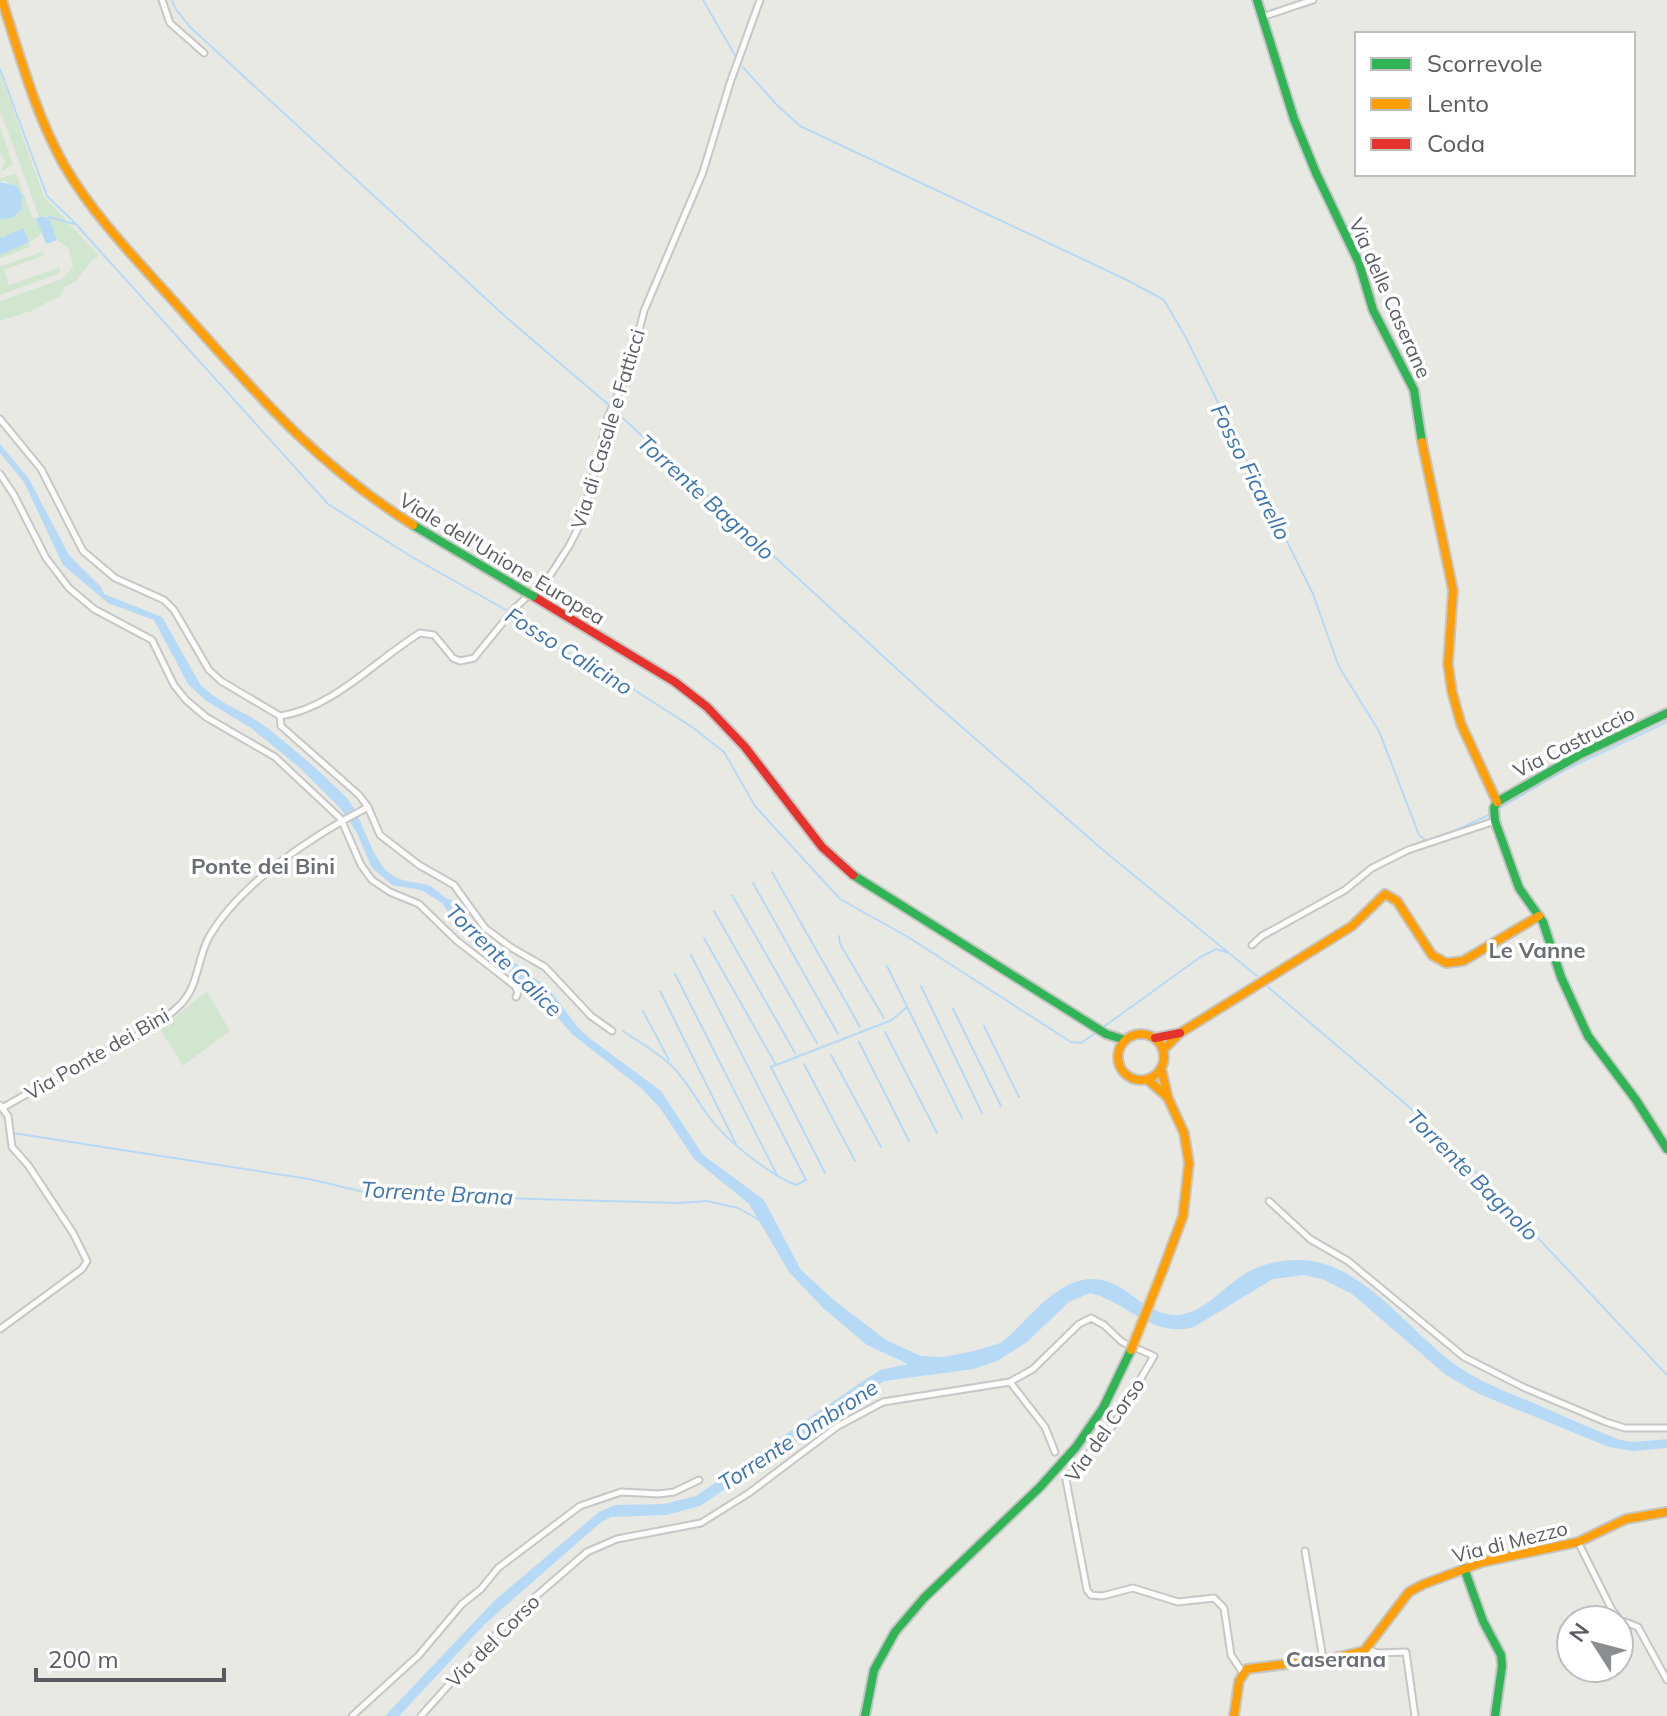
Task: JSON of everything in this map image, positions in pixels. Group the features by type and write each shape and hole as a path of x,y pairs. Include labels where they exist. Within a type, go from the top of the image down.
{"street":[{"name":"Viale dell'Unione Europea","path":"2,0 56,150 84,197 120,243 273,412 324,461 388,509 675,682 707,707 745,747 822,847 862,883 1106,1034 1125,1040 1137,1034 1155,1038 1180,1033"},
{"path":"162,0 170,23 204,53"},
{"name":"Via di Casale e Fatticci","path":"280,716 294,714 330,695 420,633 434,635 453,658 467,662 482,651 514,609 555,569 577,532 609,414 630,366 644,311 703,172 760,0"},
{"name":"Via delle Caserane","path":"1257,0 1294,119 1359,263 1373,310 1414,390 1454,599 1448,663 1452,695 1519,888 1548,934 1561,977 1588,1036 1636,1100 1667,1149"},
{"path":"1262,17 1313,0"},
{"path":"0,419 41,469 83,551 115,578 164,600 174,610 209,670 221,681 280,716 281,726 359,795 383,838 419,865 454,885 485,928 545,967 591,1016 612,1031"},
{"path":"0,474 46,558 69,588 94,609 152,640 174,685 186,700 206,717 275,757 344,820 361,865 372,880 427,910 456,940 515,986 518,992 516,997"},
{"name":"Via Castruccio","path":"1495,812 1579,755 1667,713"},
{"path":"344,820 368,807"},
{"path":"1252,945 1262,936 1345,890 1372,868 1495,812"},
{"name":"Via Ponte dei Bini","path":"1,1106 145,1031 175,1009 190,991 209,937 227,913 279,865 344,820"},
{"path":"1155,1038 1163,1050 1180,1033 1352,926 1385,894 1397,901 1432,955 1446,963 1463,961 1539,916"},
{"name":"Viale dell'Unione Europea","path":"1106,1034 1119,1050 1118,1061 1123,1072 1133,1078 1147,1079 1168,1098"},
{"path":"1119,1050 1125,1040"},
{"name":"Viale dell'Unione Europea","path":"865,1716 868,1685 896,1628 1073,1451 1102,1410 1131,1350 1183,1216 1189,1176 1184,1133 1168,1098 1161,1068 1163,1050"},
{"path":"1147,1079 1161,1068"},
{"path":"0,1329 82,1269 87,1261 73,1233 11,1144 8,1116 1,1106"},
{"path":"1269,1201 1310,1239 1348,1261 1464,1357 1515,1383 1606,1422 1625,1428 1667,1428"},
{"name":"Via del Corso","path":"421,1716 479,1651 587,1552 617,1539 701,1523 749,1493 838,1426 883,1402 1010,1382 1033,1369 1079,1324 1091,1318 1104,1325 1122,1342 1154,1356 1114,1424 1066,1480 1087,1590 1091,1595 1102,1596 1133,1588 1178,1602 1214,1598 1226,1610 1230,1651 1243,1673"},
{"path":"1010,1382 1045,1427 1055,1452"},
{"path":"352,1716 419,1655 462,1604 481,1589 498,1568 580,1506 621,1492 674,1492 699,1480"},
{"name":"Via di Mezzo","path":"1365,1649 1409,1592 1464,1568 1578,1542 1626,1519 1667,1512"},
{"path":"1578,1542 1612,1610 1620,1620 1638,1627 1667,1680"},
{"path":"1305,1551 1323,1659"},
{"path":"1464,1568 1483,1621 1501,1655 1495,1716"},
{"path":"1234,1716 1243,1673 1251,1667 1323,1659 1365,1649 1378,1653 1406,1652 1415,1716"}],"green space":[{"path":"0,73 44,197 67,221 49,216 39,217 0,110"},
{"path":"0,127 13,165 0,172 5,161 0,153"},
{"path":"16,174 33,219 36,218 42,233 29,243 30,247 0,258 23,230 2,238 0,236 0,219 17,215 23,204 21,191 5,181 0,182 0,178"},
{"path":"49,218 68,223 99,256 91,261 75,282 64,287 60,296 31,311 0,321 0,301 62,279 73,267 69,249 57,240"},
{"path":"41,252 45,255 4,270 9,285 60,267 60,273 0,295 0,267"},
{"path":"206,990 230,1031 183,1066 160,1029"}],"water":[{"path":"0,182 17,186 23,197 21,210 12,218 0,219"},
{"path":"43,216 45,220 49,218 57,240 46,244 36,218"},
{"path":"23,228 29,242 0,255 0,236 2,238"},
{"path":"0,444 29,479 69,555 101,587 104,594 162,617 200,684 216,698 266,727 345,796 380,863 388,872 400,879 431,886 452,900 480,936 549,989 588,1037 661,1091 703,1155 764,1200 801,1270 886,1340 921,1356 943,1357 974,1351 1000,1343 1064,1287 1096,1279 1114,1284 1159,1312 1186,1314 1257,1268 1279,1261 1302,1260 1326,1264 1348,1274 1446,1357 1482,1381 1620,1440 1667,1439 1667,1448 1632,1451 1609,1447 1479,1394 1446,1375 1352,1294 1322,1279 1304,1275 1273,1279 1194,1327 1179,1329 1153,1324 1090,1293 1069,1302 1027,1342 997,1361 974,1369 884,1381 700,1506 666,1515 611,1517 600,1523 485,1624 399,1716 385,1716 495,1600 599,1512 615,1505 664,1504 696,1496 880,1370 908,1364 867,1345 824,1309 789,1272 749,1204 694,1159 660,1108 642,1089 572,1034 532,989 475,945 442,903 421,890 392,885 372,868 357,833 341,809 300,768 251,728 205,700 188,684 154,620 108,603 63,565 24,482 0,453"}],"waterway":[{"name":"Torrente Bagnolo","path":"172,0 190,27 507,318 610,406"},
{"name":"Fosso Ficarello","path":"703,0 736,57"},
{"name":"Fosso Ficarello","path":"743,67 800,126 1164,300 1185,336 1313,594 1339,667 1379,731 1419,835 1427,841"},
{"name":"Fosso Calicino","path":"0,69 47,196 328,504 412,557 506,610 562,650 622,682 692,727 724,752 755,806 840,899 908,937 1071,1042 1081,1043 1097,1032"},
{"path":"44,219 49,217 74,224"},
{"name":"Torrente Bagnolo","path":"615,411 932,701 1103,850 1257,976"},
{"name":"Fosso Ficarello","path":"1498,809 1567,769 1667,722"},
{"name":"Fosso Ficarello","path":"1448,834 1493,813"},
{"path":"772,872 860,1027"},
{"path":"753,883 838,1034"},
{"path":"732,895 817,1043"},
{"path":"714,911 795,1053"},
{"path":"839,936 840,944 884,1018"},
{"path":"704,938 776,1065"},
{"name":"Fosso Calicino","path":"1102,1028 1199,958 1216,949 1229,953"},
{"path":"623,1031 673,1067 709,1117 748,1156 796,1185 806,1180 691,955"},
{"path":"887,966 962,1118"},
{"path":"675,974 776,1173"},
{"path":"921,986 982,1113"},
{"name":"Torrente Bagnolo","path":"1268,987 1408,1106 1457,1152 1667,1375"},
{"path":"660,991 736,1144"},
{"path":"825,1173 771,1067 892,1020 907,1007"},
{"path":"953,1009 1001,1106"},
{"path":"643,1011 669,1060"},
{"path":"984,1026 1019,1097"},
{"path":"885,1032 937,1133"},
{"path":"859,1042 909,1141"},
{"path":"831,1055 881,1147"},
{"path":"804,1064 855,1161"},
{"name":"Torrente Brana","path":"13,1133 309,1179 368,1193 678,1203 707,1201 738,1208 761,1221"}],"traffic: fast":[{"path":"1257,0 1294,119 1359,263 1373,310 1414,390 1422,442"},
{"path":"413,525 524,591"},
{"path":"524,591 533,596"},
{"path":"1497,802 1579,755 1667,713"},
{"path":"1497,802 1495,821 1519,888 1543,922 1561,977 1588,1036 1636,1100 1667,1149"},
{"path":"853,875 1106,1034 1125,1040"},
{"path":"865,1716 874,1670 895,1632 924,1598 1040,1487 1076,1447 1103,1408 1131,1350"},
{"path":"1464,1568 1483,1621 1501,1655 1495,1716"}],"traffic: slow":[{"path":"2,0 29,84 54,145 76,184 103,221 233,368 287,424 345,476 413,525"},
{"path":"1422,442 1453,590 1448,664 1452,692 1461,724 1497,802"},
{"path":"1163,1050 1180,1033 1352,926 1385,894 1397,901 1432,955 1446,963 1463,961 1539,916"},
{"path":"1141,1034 1157,1041 1164,1057 1157,1073 1141,1080 1125,1073 1118,1057 1125,1041 1141,1034"},
{"path":"1161,1068 1168,1098 1184,1133 1189,1163 1183,1216 1162,1272"},
{"path":"1147,1079 1167,1097"},
{"path":"1131,1350 1162,1272"},
{"path":"1234,1716 1239,1681 1247,1669 1364,1651 1409,1592 1424,1584 1483,1562 1578,1542 1626,1519 1667,1512"}],"traffic: jam":[{"path":"533,596 675,682 707,707 745,747 822,847 853,875"},
{"path":"1155,1038 1180,1033"}],"district":[{"name":"Ponte dei Bini","path":"263,866"},
{"name":"Le Vanne","path":"1537,950"},
{"name":"Caserana","path":"1336,1659"}],"water label":[{"name":"Torrente Calice","path":"504,960"},
{"name":"Torrente Ombrone","path":"798,1435"}]}
